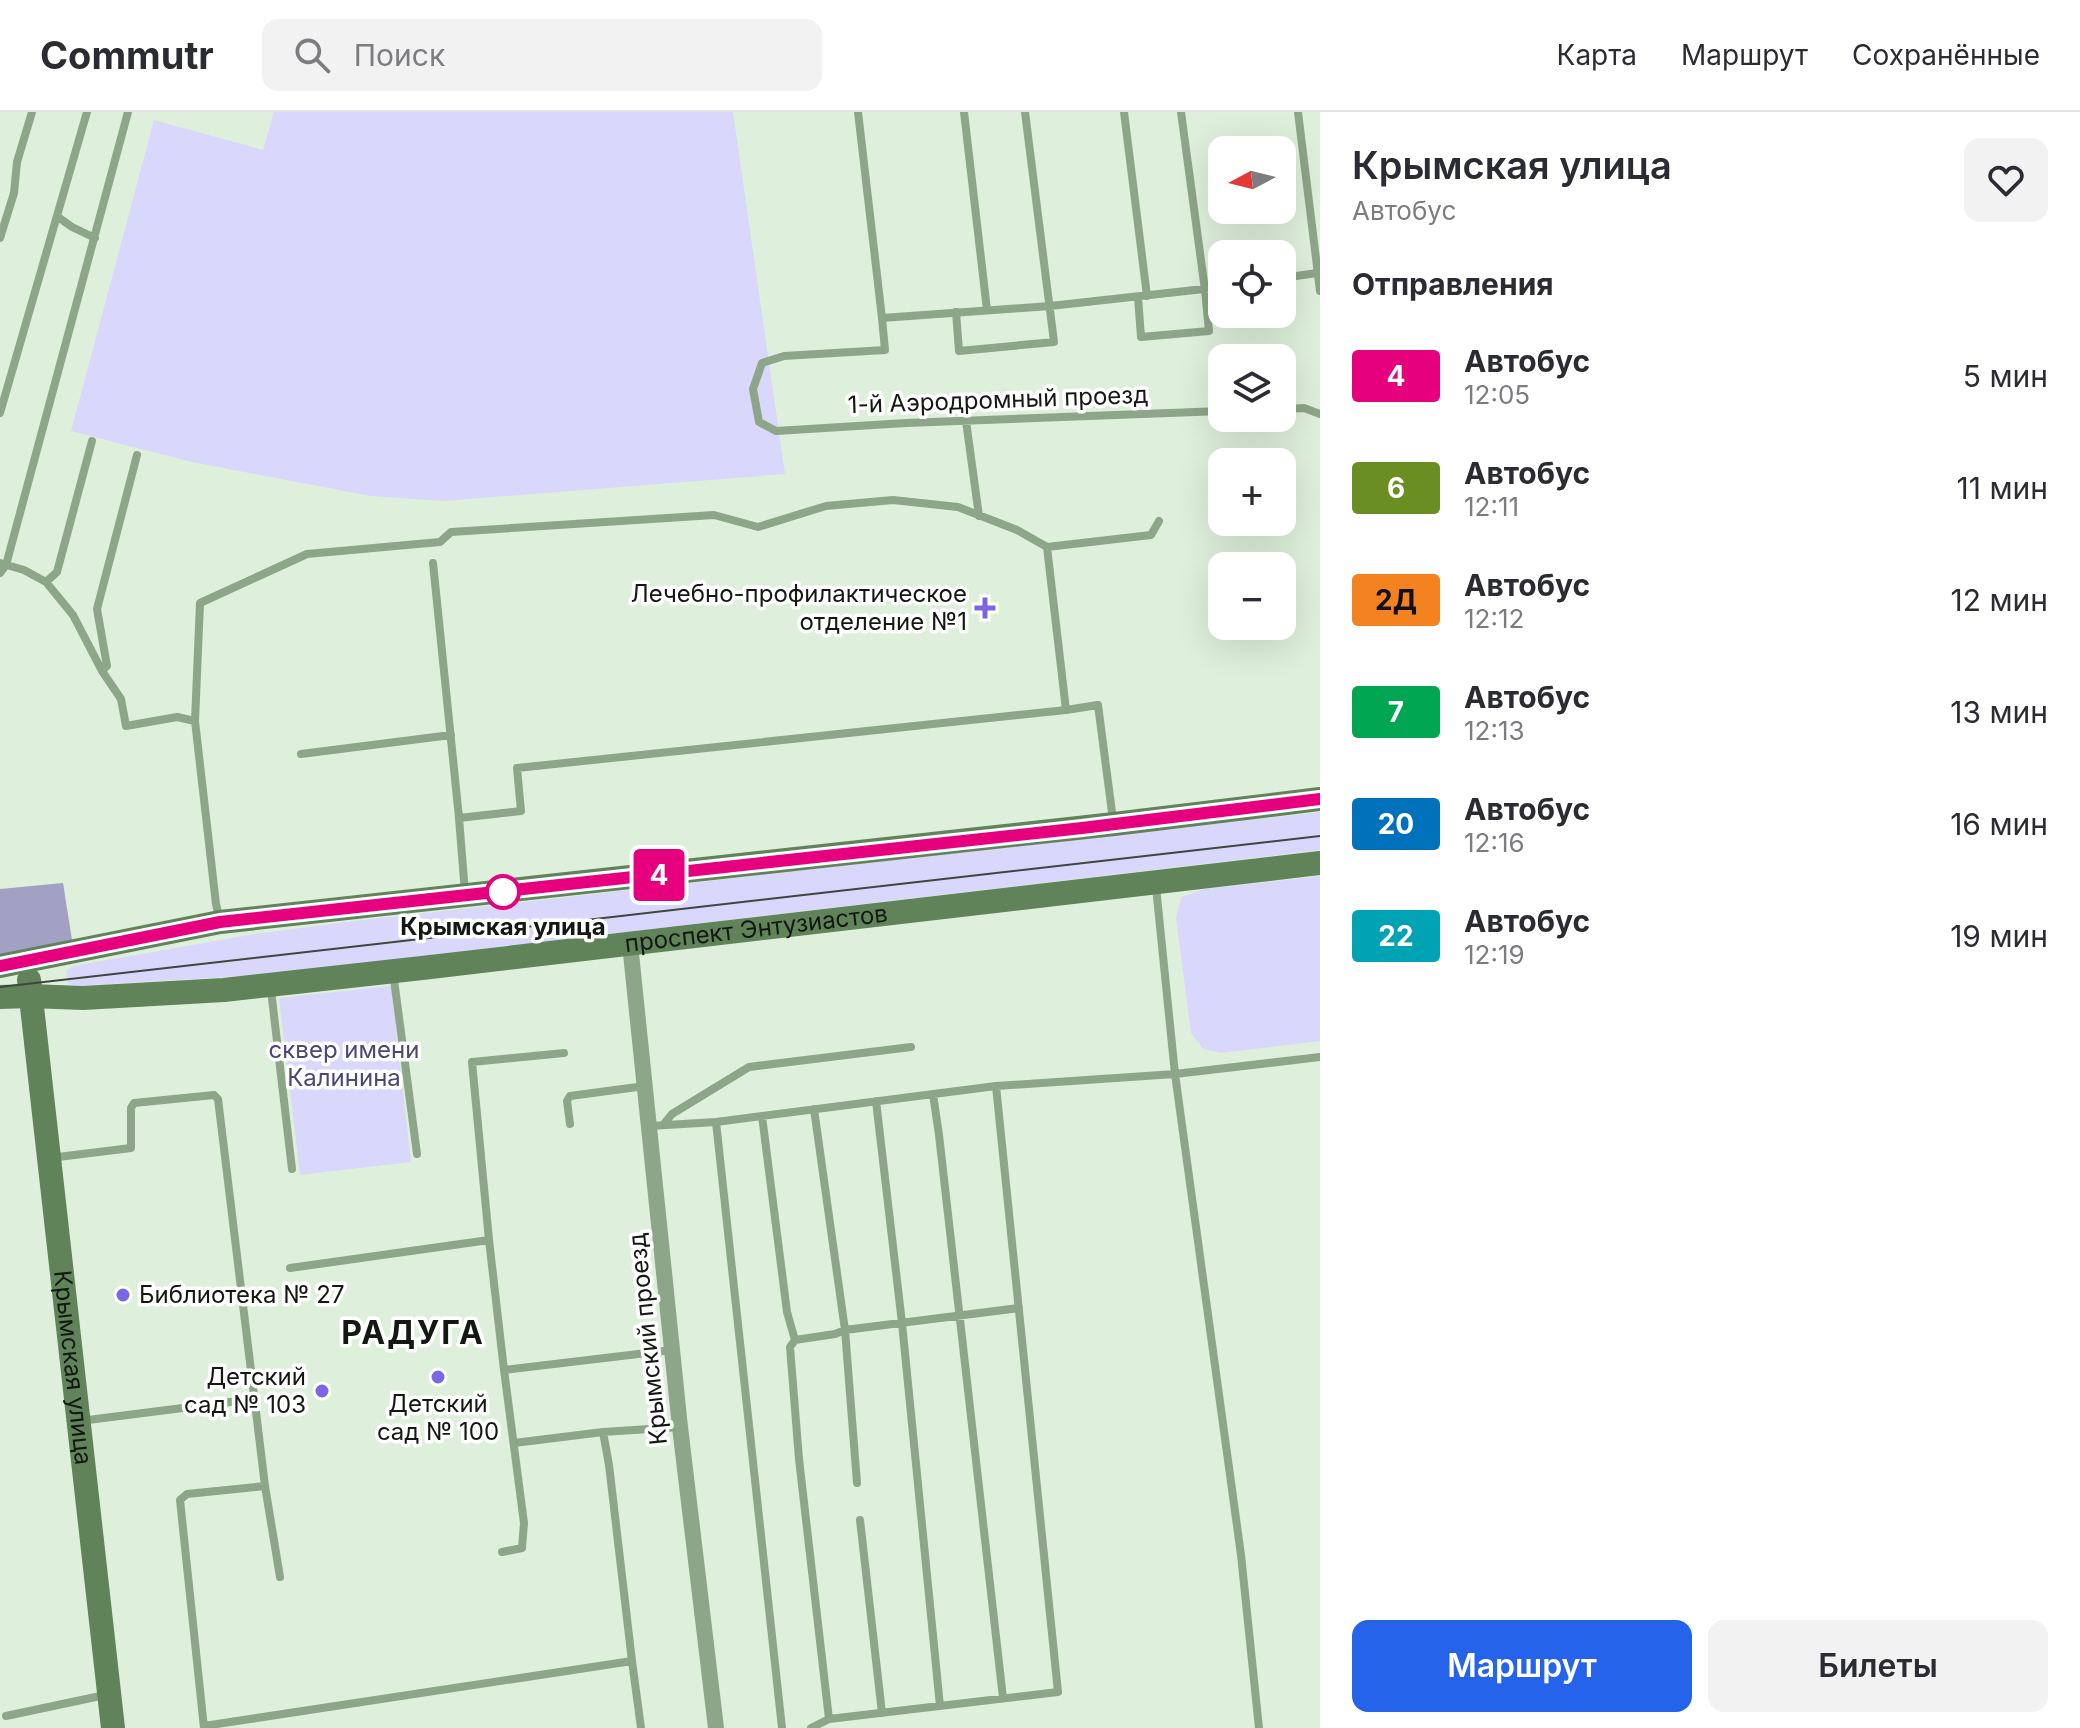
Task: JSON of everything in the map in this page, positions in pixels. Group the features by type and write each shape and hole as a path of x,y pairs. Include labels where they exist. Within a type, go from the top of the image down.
{"main road":[{"path":"0,966 220,922 1320,799"},
{"name":"проспект Энтузиастов","path":"0,997 83,998 224,990 1320,863"},
{"name":"Крымская улица","path":"27,961 113,1728"}],"street":[{"name":"Крымский проезд","path":"630,944 646,1086 656,1126 680,1427 716,1728"}],"lane":[{"path":"0,238 14,193 17,162 32,112"},
{"path":"0,413 87,112"},
{"path":"128,112 2,567 24,570 46,582 73,615 102,671 121,699 126,726 177,717 195,721"},
{"path":"858,112 882,318 1050,306 1208,289"},
{"path":"964,112 987,310"},
{"path":"956,312 959,351 1054,342 1025,112"},
{"path":"1124,112 1142,297 1141,337 1209,331 1181,112"},
{"path":"1298,112 1320,291"},
{"path":"58,217 95,238"},
{"path":"1296,276 1317,273"},
{"name":"1-й Аэродромный проезд","path":"882,318 885,350 784,356 762,363 753,389 759,422 776,431 1208,412"},
{"path":"1296,408 1320,414"},
{"path":"966,421 979,516"},
{"path":"46,582 57,572 92,441"},
{"path":"102,671 107,666 97,609 137,455"},
{"path":"220,922 195,721 200,603 307,554 440,542 451,532 714,515 758,527 826,506 893,500 958,507 1017,530 1047,547 1151,535 1159,521"},
{"path":"1047,547 1066,710"},
{"path":"433,563 465,895"},
{"path":"459,818 521,811 517,768 1098,705 1114,824"},
{"path":"301,754 451,735"},
{"path":"1155,882 1175,1074 1241,1555 1259,1728"},
{"path":"393,972 417,1154"},
{"path":"270,985 292,1169"},
{"path":"656,1126 749,1067 911,1047"},
{"path":"502,1552 522,1548 524,1523 489,1240 472,1062 564,1053"},
{"path":"656,1126 716,1122 996,1086 1175,1074 1320,1057"},
{"path":"570,1124 567,1101 570,1096 646,1086"},
{"path":"811,1728 829,1719 1058,1692 996,1086"},
{"path":"933,1094 1003,1698"},
{"path":"49,1158 131,1148 131,1108 134,1103 214,1095 218,1099 265,1486 280,1577"},
{"path":"876,1101 902,1323 940,1706"},
{"path":"814,1109 845,1330 857,1483"},
{"path":"762,1116 787,1312 795,1340"},
{"path":"716,1122 782,1728"},
{"path":"290,1268 489,1240"},
{"path":"829,1719 799,1459 790,1347 795,1340 845,1330 1019,1308"},
{"path":"504,1370 673,1350"},
{"path":"80,1421 254,1399"},
{"path":"514,1443 603,1432 680,1427"},
{"path":"603,1432 641,1728"},
{"path":"265,1486 187,1494 180,1500 204,1727 632,1661"},
{"path":"860,1520 882,1713"},
{"path":"6,1716 109,1694"}],"green space":[{"path":"274,112 733,112 785,474 444,501 370,496 192,462 71,431 154,120 263,150"},
{"path":"1320,812 1320,850 263,975 75,986 68,983 66,971 73,966 255,934 346,922"},
{"path":"1320,876 1320,1041 1221,1053 1203,1049 1191,1033 1176,918 1181,897 1205,889"},
{"name":"сквер имени Калинина","path":"391,986 411,1162 300,1175 279,998"}],"shaded area":[{"path":"63,883 72,940 0,955 0,889"}],"tram line":[{"path":"0,987 1320,836"}],"bus line":[{"name":"4","path":"0,966 220,922 1320,799"}],"place":[{"name":"Лечебно-профилактическое отделение №1","path":"985,608"},
{"name":"Крымская улица","path":"503,892"},
{"name":"Библиотека № 27","path":"123,1295"},
{"name":"Детский сад № 100","path":"438,1377"},
{"name":"Детский сад № 103","path":"322,1391"}],"district":[{"name":"РАДУГА","path":"413,1333"}]}
